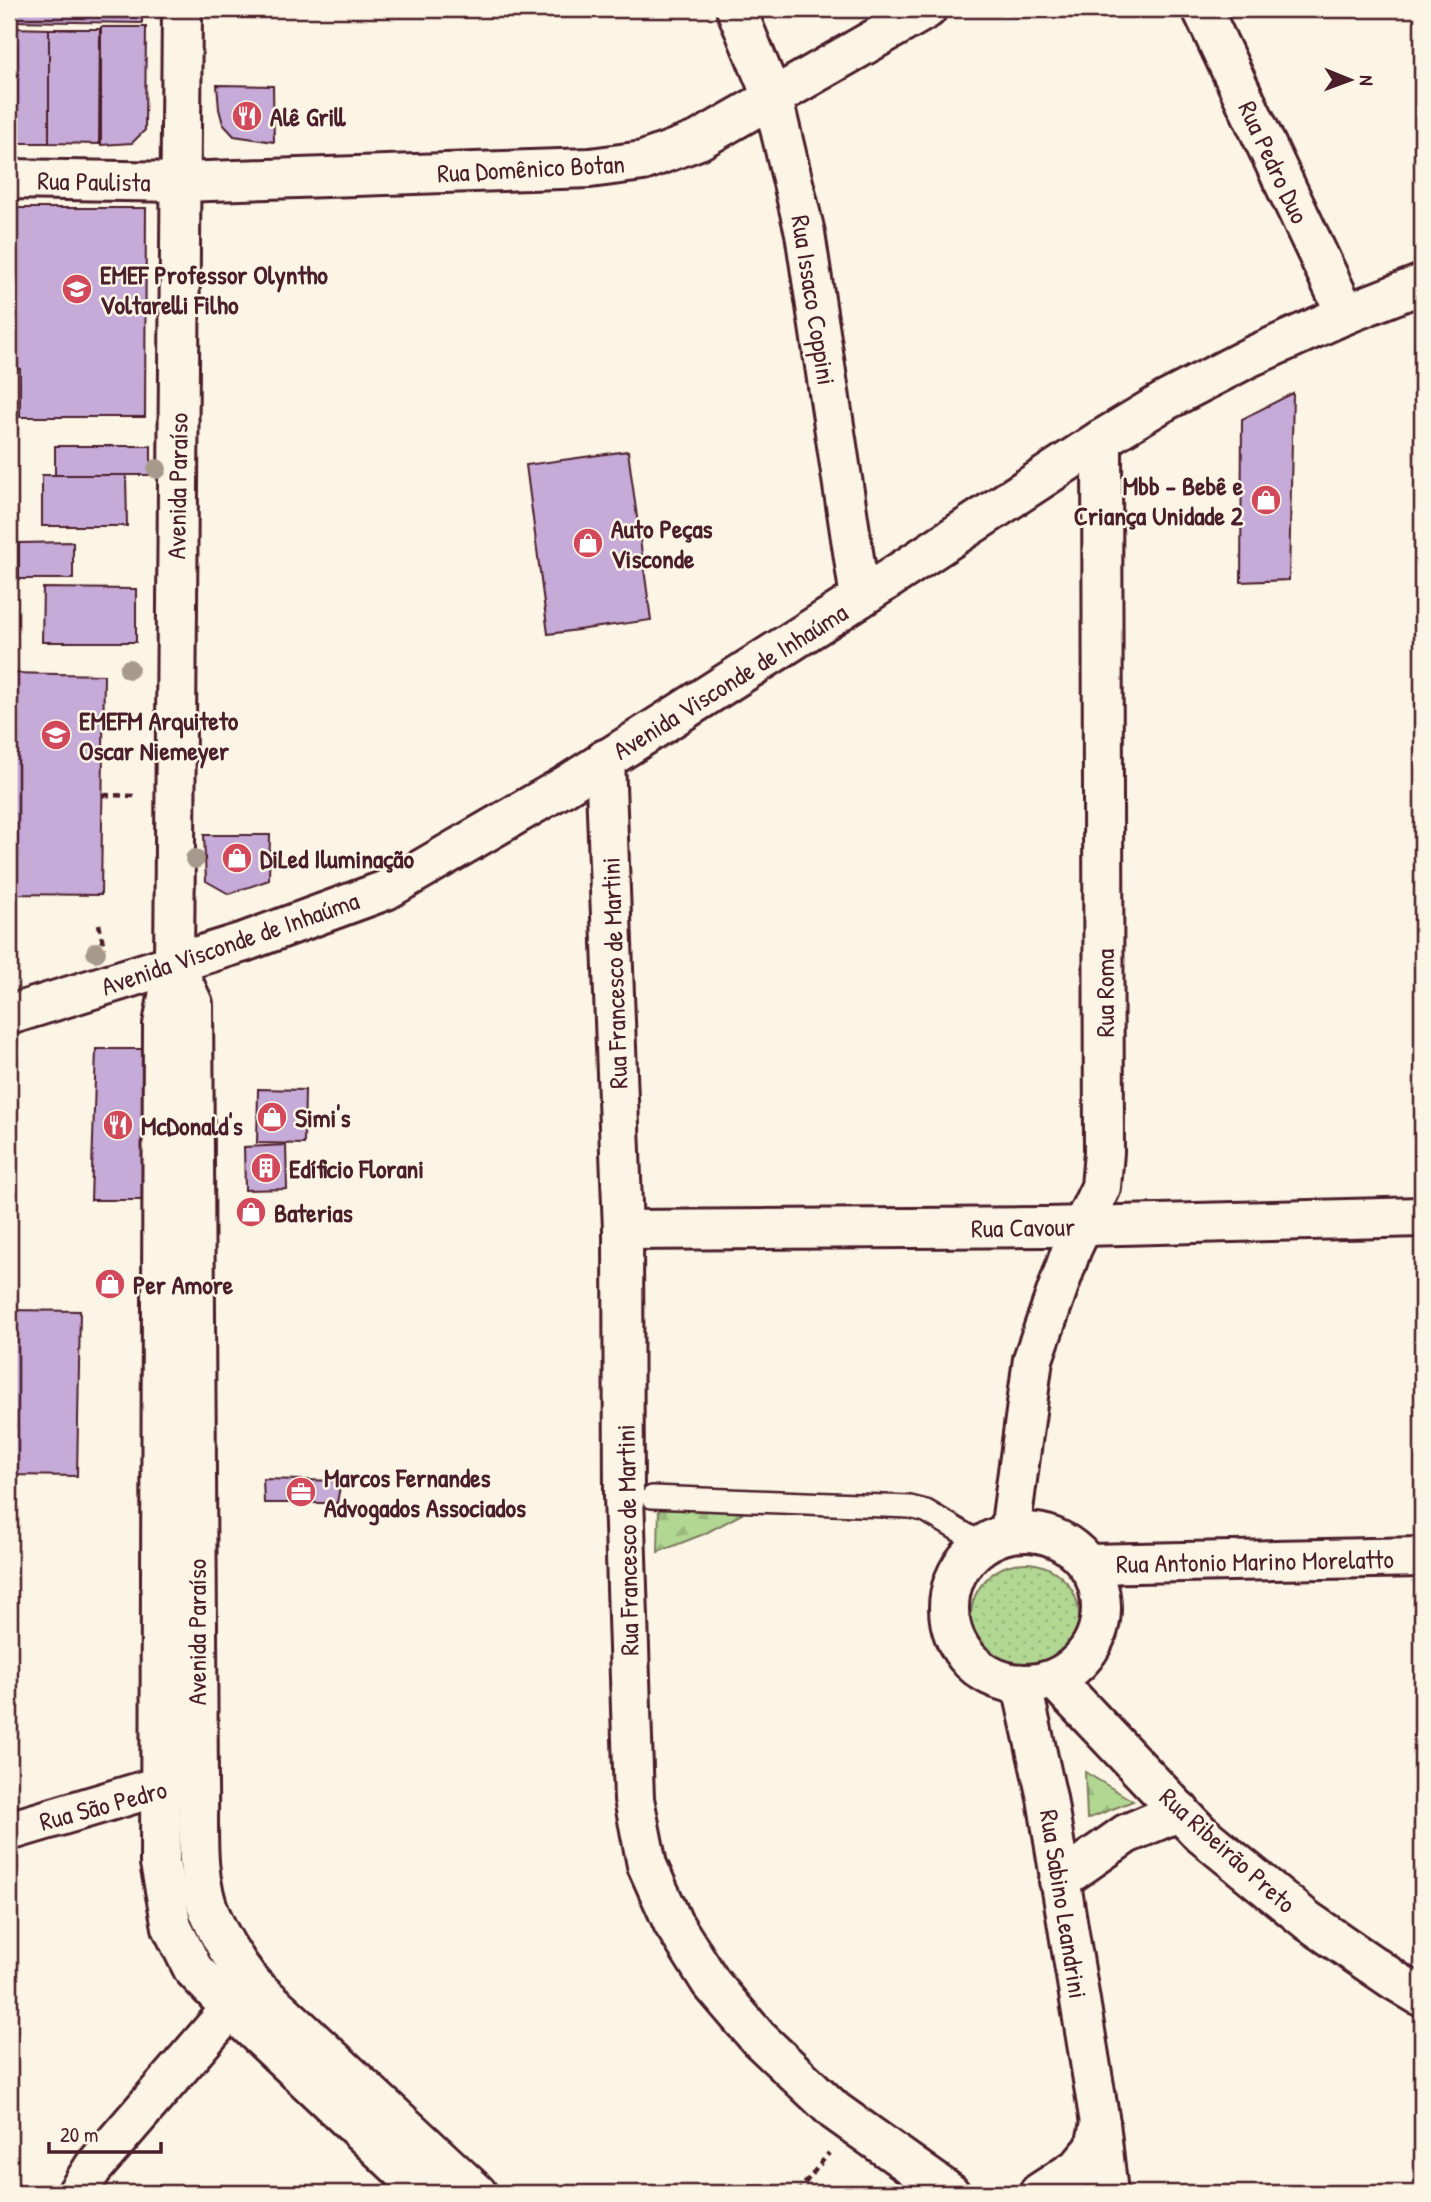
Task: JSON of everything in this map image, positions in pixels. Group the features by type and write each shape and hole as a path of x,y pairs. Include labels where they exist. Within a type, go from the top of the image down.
{"street":[{"name":"Avenida Paraíso","path":"182,9 174,963 163,1014 160,1863 172,1927 193,1969 242,1997 477,2193"},
{"name":"Rua Issaco Coppini","path":"736,9 773,99 805,233 860,598"},
{"name":"Rua Domênico Botan","path":"180,182 590,168 643,161 699,141 927,9"},
{"name":"Rua Pedro Duo","path":"1202,9 1346,314"},
{"name":"Rua Paulista","path":"9,180 180,182"},
{"name":"Avenida Visconde de Inhaúma","path":"9,1016 244,942 386,890 490,832 605,760 1165,401 1250,357 1422,284"},
{"name":"Rua Roma","path":"996,1538 1033,1359 1067,1260 1101,1187 1104,1152 1102,439"},
{"name":"Rua Francesco de Martini","path":"605,760 623,1230 624,1496 634,1799 647,1865 673,1923 711,1983 758,2038 835,2110 950,2193"},
{"name":"Avenida Paraíso","path":"174,963 193,1004 198,1785 201,1877 209,1912 226,1949 242,1997 426,2193"},
{"name":"Rua Cavour","path":"623,1230 1084,1226 1422,1217"},
{"path":"1040,1532 1067,1544 1088,1564 1099,1589 1101,1617 1093,1643 1077,1665 1038,1682 995,1679 972,1665 956,1642 948,1616 950,1588 962,1563 996,1538 1040,1532"},
{"name":"Rua Antonio Marino Morelatto","path":"1088,1564 1422,1557"},
{"name":"Rua Ribeirão Preto","path":"1038,1682 1180,1811 1200,1833 1308,1921 1422,1997"},
{"name":"Rua Sabino Leandrini","path":"1038,1682 1047,1798 1100,2123 1108,2193"},
{"name":"Rua São Pedro","path":"9,1830 160,1786 198,1785"},
{"path":"1059,1881 1126,1833 1180,1811"},
{"path":"77,2193 93,2168 242,1997"},
{"name":"Rua Sabino Leandrini","path":"1039,2193 1079,2167 1095,2148 1100,2123"}],"lane":[{"path":"652,1497 910,1507 996,1538"}],"path":[{"path":"103,795 146,796"},
{"path":"99,924 104,949"},
{"path":"797,2193 853,2122"}],"green space":[{"path":"659,1506 734,1507 742,1514 704,1534 658,1552"},
{"path":"1025,1563 1046,1567 1063,1579 1075,1596 1079,1617 1075,1638 1063,1655 1046,1667 1025,1671 1004,1667 987,1655 975,1638 971,1617 975,1596 987,1579 1004,1567"},
{"path":"1085,1772 1133,1801 1087,1819"}],"building":[{"path":"9,9 142,9 142,23 9,21"},
{"path":"101,27 146,27 145,130 132,143 101,145"},
{"path":"10,28 10,143 9,29"},
{"path":"10,28 49,29 49,143 10,143"},
{"path":"49,29 100,29 99,144 49,143"},
{"name":"Alê Grill","path":"217,85 273,86 274,142 234,136 223,124"},
{"name":"EMEF Professor Olyntho Voltarelli Filho","path":"9,208 146,208 145,417 20,417 20,369 9,369"},
{"name":"Mbb - Bebê e Criança Unidade 2","path":"1293,393 1289,580 1241,582 1242,419"},
{"path":"55,446 151,446 151,475 55,475"},
{"name":"Auto Peças Visconde","path":"628,451 651,620 548,634 526,465"},
{"path":"42,475 126,475 127,526 42,526"},
{"path":"73,542 73,579 19,579 19,543"},
{"path":"43,588 136,589 136,642 42,642"},
{"name":"EMEFM Arquiteto Oscar Niemeyer","path":"9,673 104,675 101,895 9,894"},
{"name":"DiLed Iluminação","path":"204,835 270,835 269,880 229,894 206,881"},
{"name":"McDonald's","path":"96,1049 142,1049 142,1200 91,1200"},
{"path":"258,1089 305,1090 304,1144 257,1143"},
{"name":"Edíficio Florani","path":"286,1145 287,1189 245,1190 244,1147"},
{"path":"9,1310 80,1311 77,1476 9,1475"},
{"name":"Marcos Fernandes Advogados Associados","path":"263,1479 341,1481 337,1503 264,1503"}],"place":[{"name":"Alê Grill","path":"247,116"},
{"name":"EMEF Professor Olyntho Voltarelli Filho","path":"77,289"},
{"name":"Mbb - Bebê e Criança Unidade 2","path":"1266,500"},
{"name":"Auto Peças Visconde","path":"588,543"},
{"name":"EMEFM Arquiteto Oscar Niemeyer","path":"56,735"},
{"name":"DiLed Iluminação","path":"237,858"},
{"name":"Simi's","path":"272,1117"},
{"name":"McDonald's","path":"118,1125"},
{"name":"Edíficio Florani","path":"266,1168"},
{"name":"Baterias","path":"251,1212"},
{"name":"Per Amore","path":"110,1284"},
{"name":"Marcos Fernandes Advogados Associados","path":"301,1492"}]}
